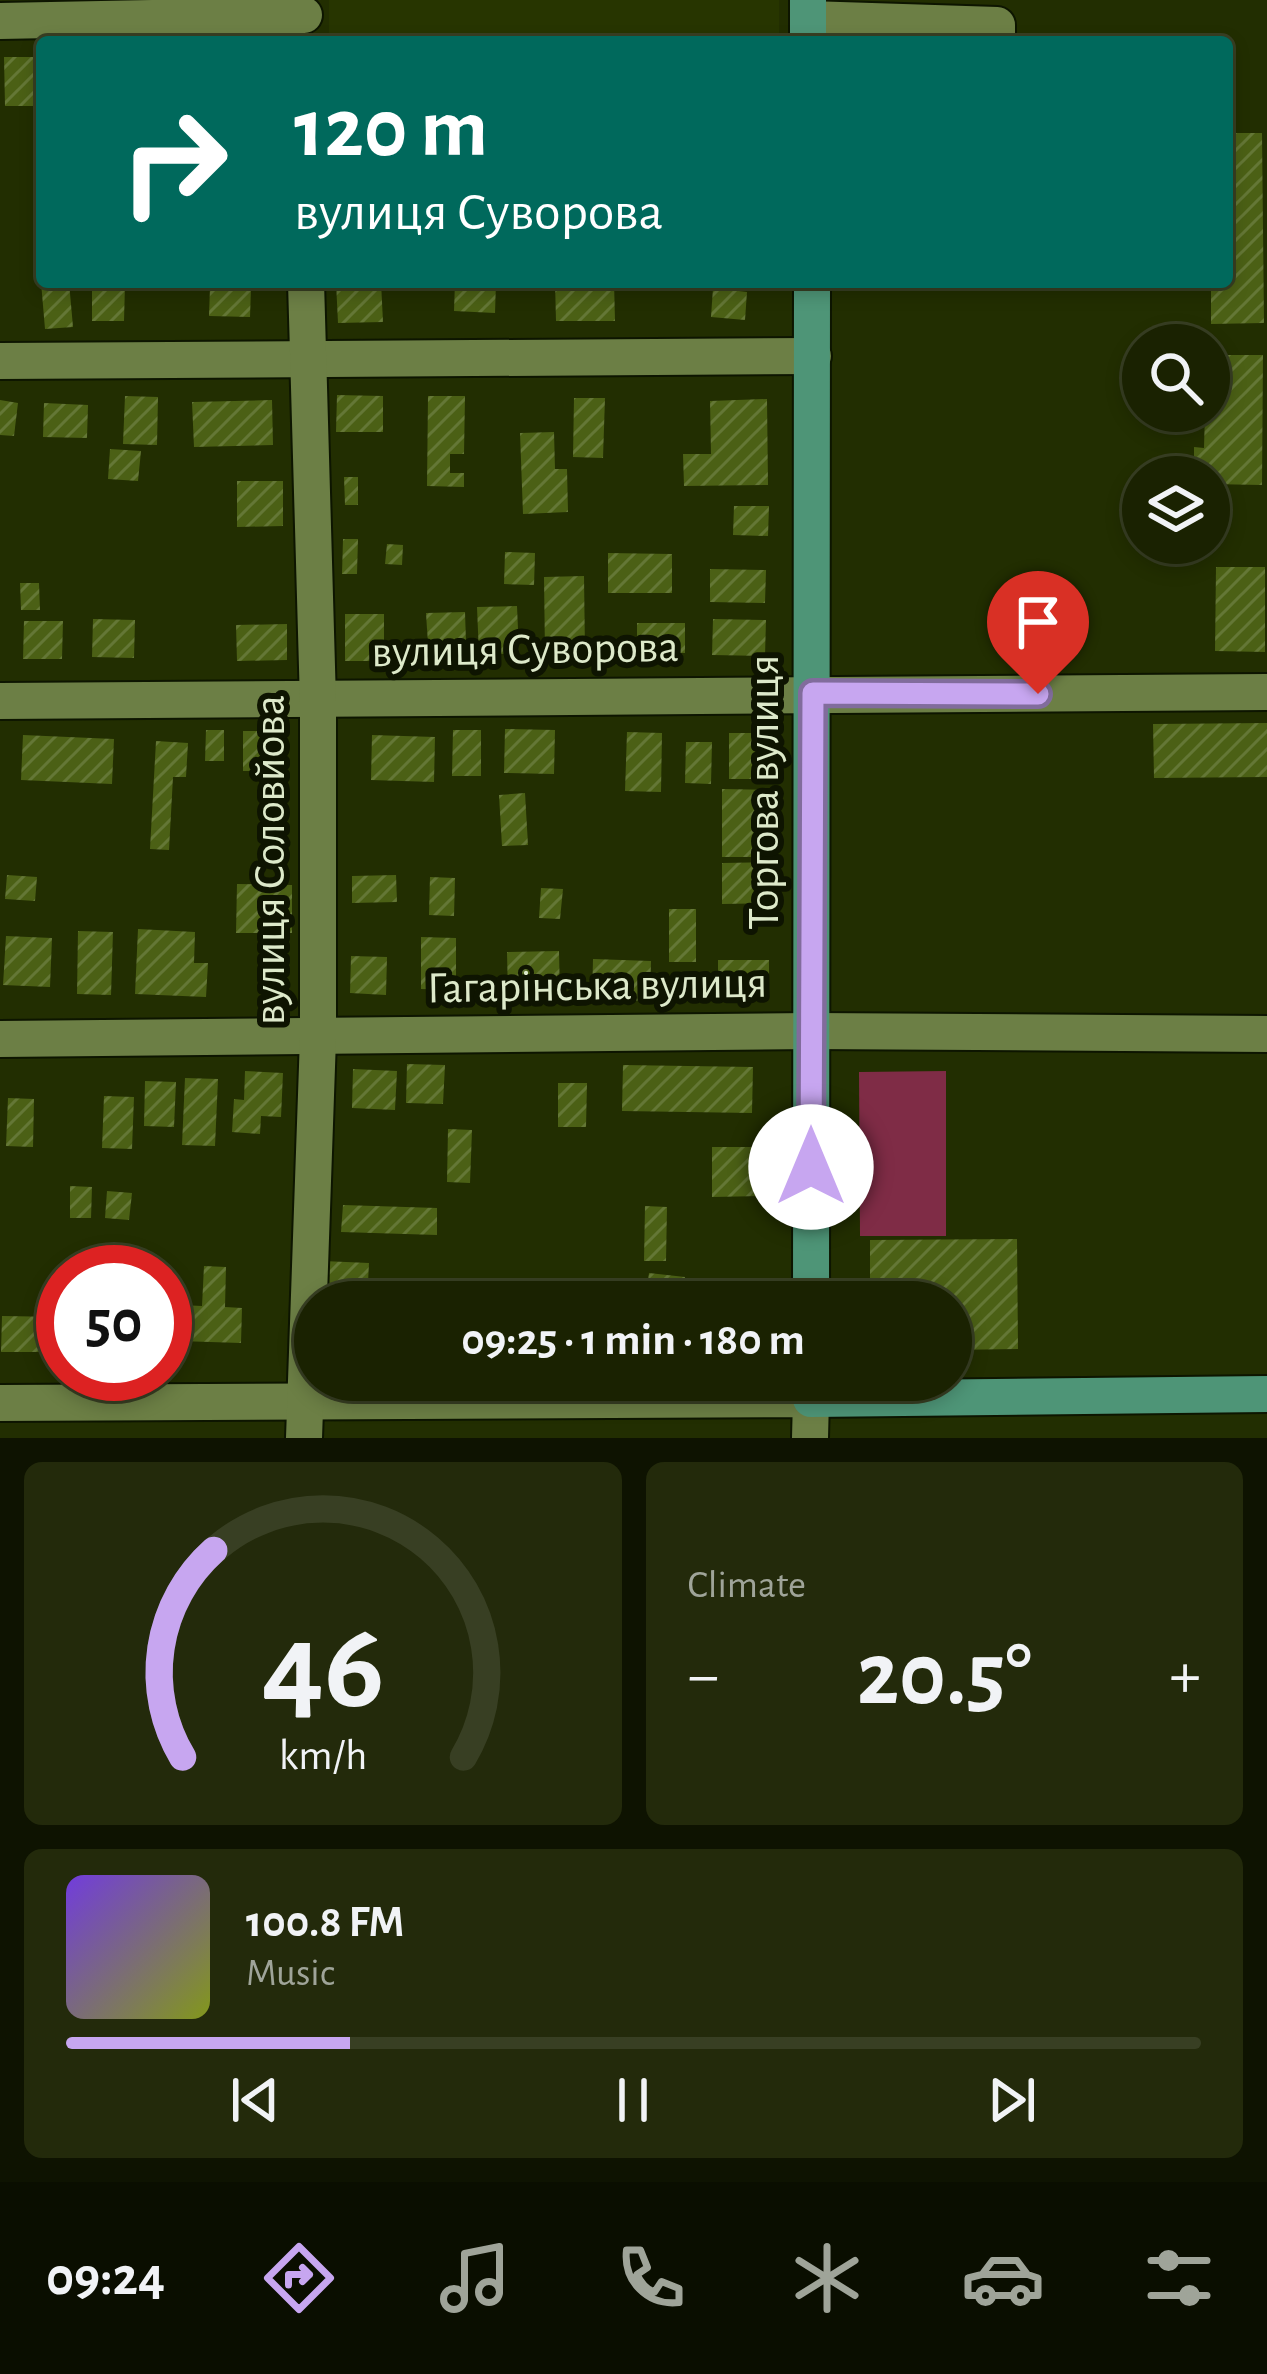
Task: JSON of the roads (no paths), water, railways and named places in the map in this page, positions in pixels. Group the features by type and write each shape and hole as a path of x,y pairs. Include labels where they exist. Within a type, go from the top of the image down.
{"main road":[{"name":"Торгова вулиця","path":"811,1281 812,288"},
{"path":"972,1391 1267,1394"}],"street":[{"path":"0,21 304,19"},
{"path":"808,20 943,19 997,25 997,36"},
{"name":"вулиця Соловйова","path":"304,1420 318,1038 318,701 306,288"},
{"path":"0,361 813,356"},
{"name":"вулиця Суворова","path":"0,700 1267,692"},
{"name":"Гагарінська вулиця","path":"0,1039 811,1031 1267,1034"},
{"path":"0,1402 304,1420 615,1401"},
{"path":"810,1438 811,1401"}]}
